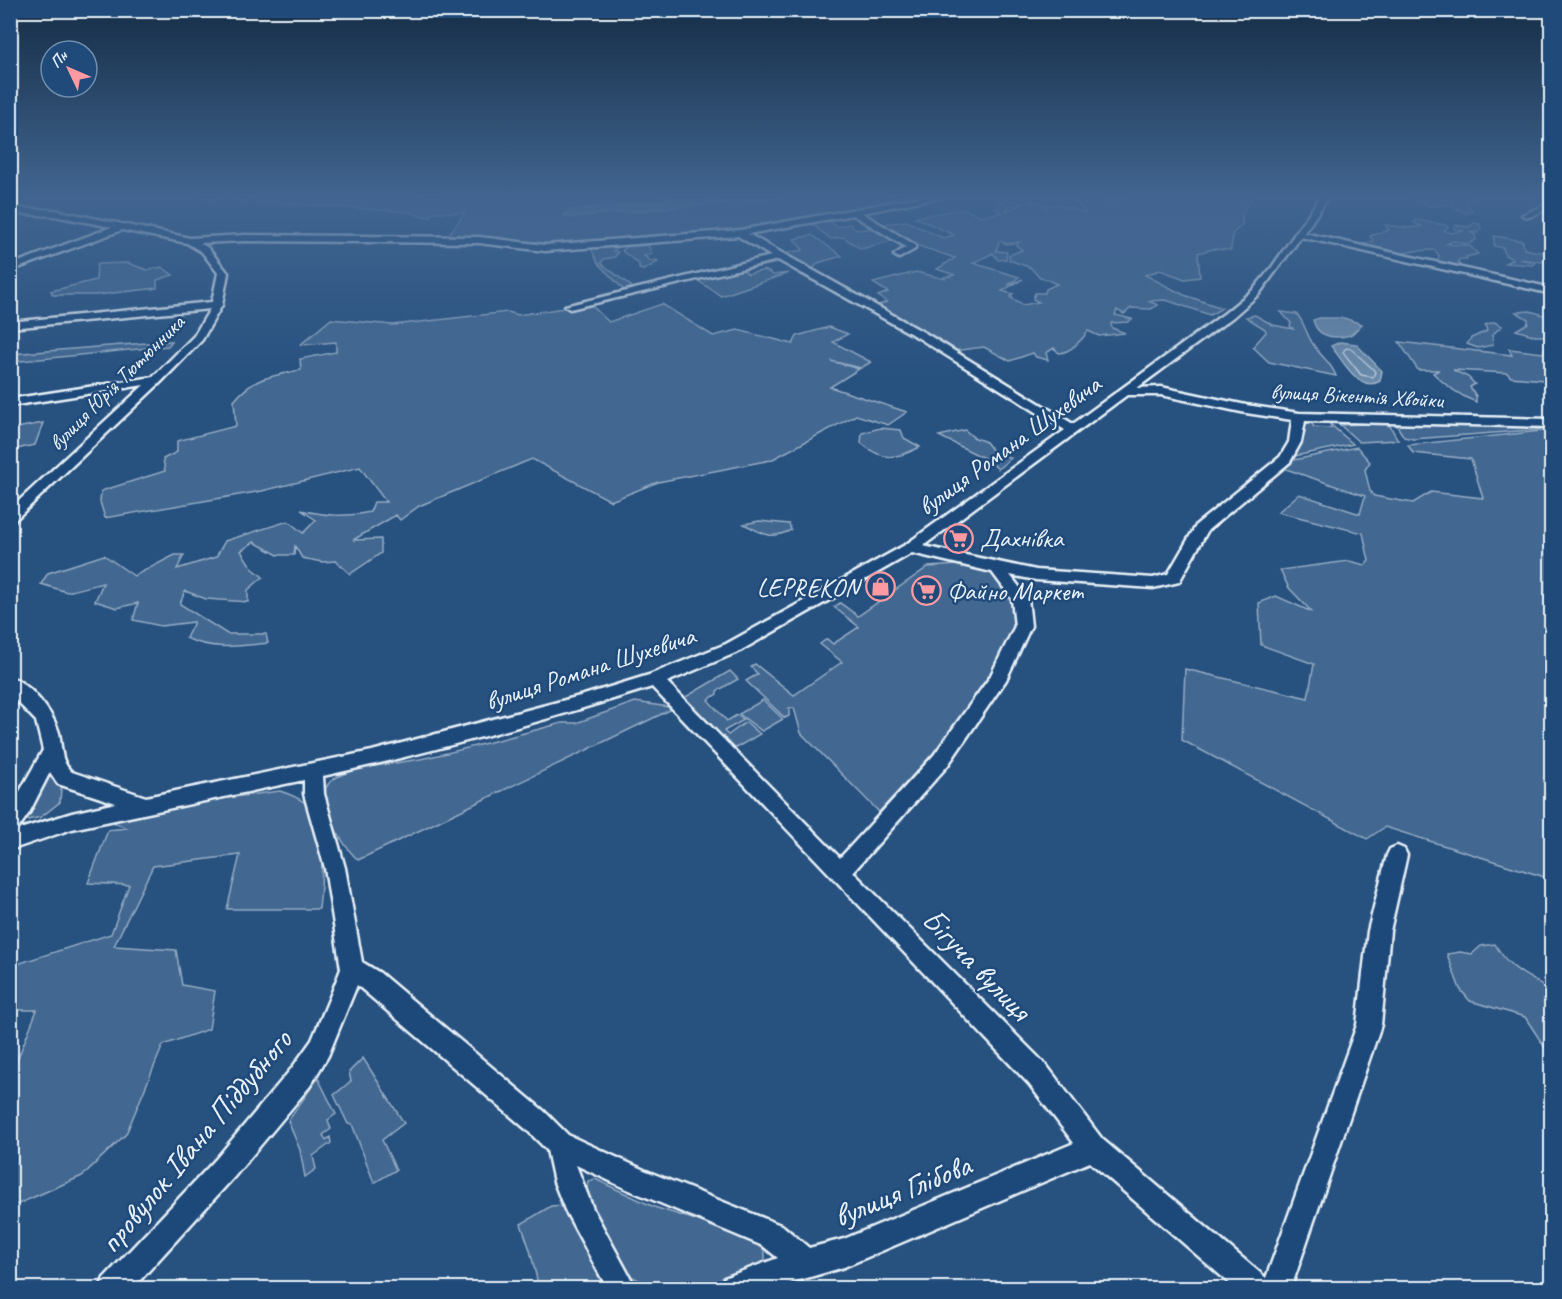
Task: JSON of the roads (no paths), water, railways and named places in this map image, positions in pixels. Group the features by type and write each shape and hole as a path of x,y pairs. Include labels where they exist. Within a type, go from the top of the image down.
{"street":[{"path":"10,268 41,257"},
{"name":"вулиця Юрія Тютюнника","path":"10,517 198,339 217,306 223,273 210,257"},
{"path":"570,306 779,257 912,330 1073,429"},
{"name":"вулиця Романа Шухевича","path":"10,841 72,821 313,772 584,702 655,680 732,648 910,548 1126,392 1256,292 1282,257"},
{"path":"1399,257 1551,291"},
{"path":"10,325 217,306"},
{"path":"1150,374 1168,392"},
{"path":"10,403 157,380"},
{"name":"вулиця Вікентія Хвойки","path":"1126,392 1168,392 1246,409 1299,417 1551,423"},
{"path":"910,548 1036,575 1141,582 1165,581 1174,578 1202,527 1285,459 1295,442 1299,417"},
{"path":"841,871 941,760 997,680 1023,626 1020,598 996,567"},
{"name":"Бігуча вулиця","path":"655,680 1038,1075 1093,1148 1256,1288"},
{"path":"10,683 37,708 49,730 52,752 59,774 145,805"},
{"path":"10,824 22,808 42,766 52,752"},
{"path":"313,772 314,794 335,868 352,969 372,981 536,1121 559,1144 636,1180 773,1236 805,1263"},
{"path":"1277,1288 1369,1025 1379,931 1397,855"},
{"name":"провулок Івана Піддубного","path":"114,1288 225,1168 301,1077 320,1048 352,969"},
{"path":"559,1144 567,1184 622,1288"},
{"name":"вулиця Глібова","path":"734,1288 844,1252 1093,1148"}],"water":[{"path":"1344,318 1362,324 1351,335 1333,337 1323,334 1315,326 1313,320"},
{"path":"1340,342 1356,344 1382,371 1380,381 1372,384 1358,379 1331,346"}],"place":[{"name":"Дахнівка","path":"959,538"},
{"name":"LEPREKON","path":"880,587"},
{"name":"Файно Маркет","path":"926,591"}]}
